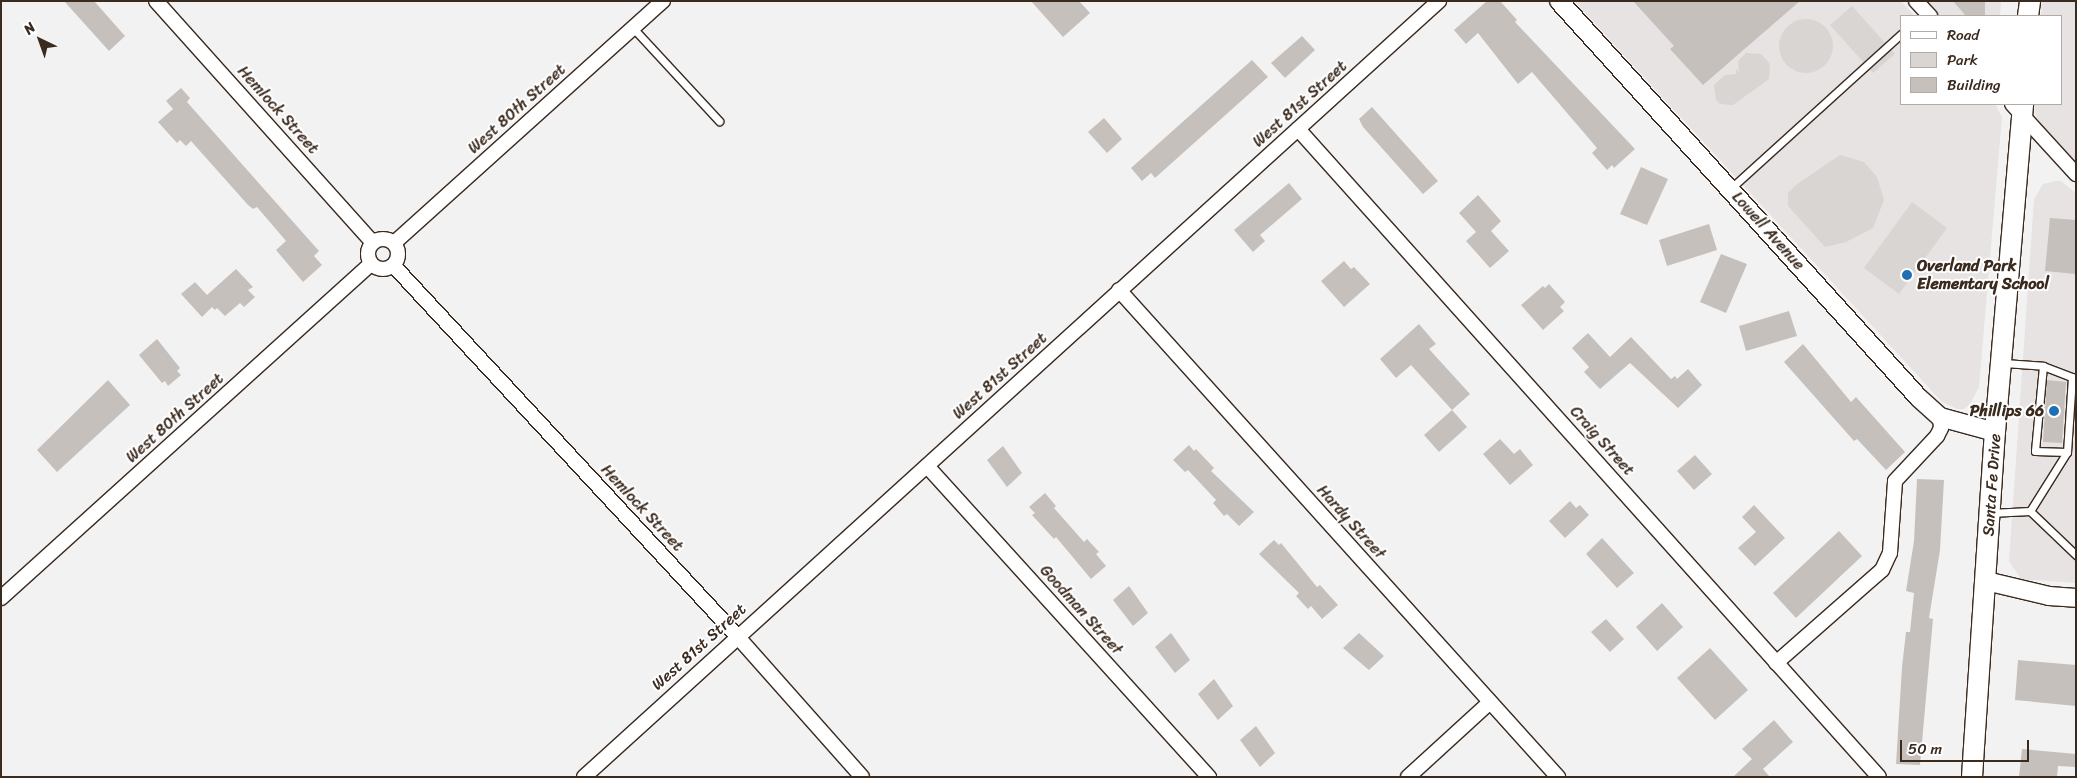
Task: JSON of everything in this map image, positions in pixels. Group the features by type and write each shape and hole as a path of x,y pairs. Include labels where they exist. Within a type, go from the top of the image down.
{"main road":[{"path":"2028,15 2030,1"},
{"name":"Santa Fe Drive","path":"1972,777 2019,108"}],"street":[{"name":"Hemlock Street","path":"156,1 373,243"},
{"name":"West 80th Street","path":"394,243 663,1"},
{"name":"West 81st Street","path":"584,777 737,636 1440,1"},
{"name":"Lowell Avenue","path":"1559,1 1940,417"},
{"path":"2019,108 2076,174"},
{"name":"Craig Street","path":"1298,129 1879,777"},
{"path":"385,239 394,243 399,253 393,265 382,269 371,264 368,250 373,243 385,239"},
{"name":"West 80th Street","path":"1,598 371,264"},
{"name":"Hemlock Street","path":"393,265 737,636 862,777"},
{"name":"Hardy Street","path":"1119,290 1558,777"},
{"path":"1776,663 1882,570 1890,553 1895,481 1937,436 1941,428 1940,417 1995,432"},
{"name":"Goodman Street","path":"926,466 1209,777"},
{"path":"1986,580 2049,596 2076,598"},
{"path":"1408,777 1490,702"}],"lane":[{"path":"633,28 719,121"},
{"path":"1730,189 1900,35"},
{"path":"2001,363 2043,366 2072,377 2067,452 2030,510"},
{"path":"2043,366 2035,451 2067,452"},
{"path":"1990,513 2030,510 2076,555"}],"shaded area":[{"name":"Overland Park Elementary School","path":"1574,1 1901,1 1914,15 1900,15 1900,105 1996,105 2002,117 1979,387 1970,404 1964,409 1957,409 1942,402"},
{"path":"1925,1 2001,1 2000,15 1937,15"},
{"path":"2042,1 2076,1 2076,164 2036,117 2034,105 2062,105 2062,15 2041,15"},
{"path":"2061,181 2076,193 2076,583 2021,579 2009,561 2034,199 2043,184"}],"green space":[{"path":"1852,6 1895,54 1873,73 1830,25"},
{"path":"1801,19 1811,19 1821,23 1829,31 1833,46 1829,61 1821,69 1811,73 1801,73 1791,69 1783,61 1779,51 1779,41 1783,31 1791,23"},
{"path":"1746,53 1761,54 1770,64 1769,79 1733,105 1720,104 1716,100 1714,85 1725,75 1736,74 1736,69 1739,72 1738,61"},
{"path":"1840,155 1864,162 1877,177 1884,200 1873,228 1846,242 1825,247 1788,206 1788,193 1797,184"},
{"path":"1912,202 1947,228 1899,294 1864,268"}],"building":[{"path":"64,1 94,1 125,36 109,51"},
{"path":"1031,1 1079,1 1090,13 1063,37"},
{"path":"1487,1 1500,1 1517,20 1515,22 1635,149 1614,168 1612,165 1607,170 1592,153 1597,148 1532,72 1518,84 1478,33 1466,44 1454,30"},
{"path":"1633,1 1800,1 1703,85 1670,49 1674,46"},
{"path":"1953,1 1985,1 1985,15 1965,15"},
{"path":"1302,36 1315,50 1285,78 1271,63"},
{"path":"1252,60 1268,77 1155,178 1151,173 1142,181 1131,168"},
{"path":"181,88 190,98 187,102 319,251 314,256 322,265 303,282 276,250 286,241 257,207 253,209 248,205 191,141 186,146 180,140 177,143 158,122 173,109 166,101"},
{"path":"1372,107 1438,181 1423,194 1363,127 1359,119"},
{"path":"1104,118 1122,139 1107,153 1088,132"},
{"path":"1641,167 1668,179 1647,225 1620,214"},
{"path":"1289,183 1302,199 1260,235 1265,241 1253,252 1234,230"},
{"path":"1478,195 1501,221 1491,231 1509,251 1490,268 1466,241 1476,232 1459,213"},
{"path":"2050,218 2076,220 2076,274 2045,271"},
{"path":"1709,224 1717,250 1667,266 1659,240"},
{"path":"1721,254 1747,264 1726,313 1700,302"},
{"path":"1344,261 1351,269 1354,267 1370,284 1344,307 1321,281"},
{"path":"236,269 253,287 248,290 255,297 244,307 240,303 225,316 217,308 215,310 212,307 202,317 181,294 195,282 207,295"},
{"path":"1549,284 1565,302 1560,307 1564,311 1543,330 1521,305 1543,286 1545,288"},
{"path":"1789,311 1797,336 1746,351 1739,326"},
{"path":"1419,324 1436,344 1429,349 1470,394 1452,410 1411,365 1396,378 1380,359"},
{"path":"1588,333 1610,357 1631,337 1671,379 1675,376 1677,379 1688,369 1702,385 1678,408 1630,363 1600,389 1584,372 1589,367 1572,348"},
{"path":"157,339 180,368 177,371 181,375 168,386 165,381 162,383 139,355"},
{"path":"1803,344 1851,402 1856,397 1905,452 1886,470 1857,439 1854,441 1784,362"},
{"path":"108,380 130,405 57,472 37,450"},
{"name":"Phillips 66","path":"2047,380 2066,382 2062,443 2043,442"},
{"path":"1452,410 1467,427 1439,452 1424,435"},
{"path":"1500,439 1514,454 1520,449 1533,465 1510,485 1483,454"},
{"path":"1189,445 1194,451 1196,449 1214,468 1211,471 1254,512 1239,526 1227,514 1224,516 1213,503 1216,500 1188,470 1185,472 1173,460"},
{"path":"1003,446 1022,473 1007,487 987,460"},
{"path":"1695,455 1712,474 1694,490 1677,471"},
{"path":"1917,479 1944,480 1940,550 1929,618 1933,619 1920,765 1896,764 1902,667 1906,632 1910,632 1914,593 1906,591 1914,541"},
{"path":"1045,493 1056,506 1054,508 1084,542 1087,539 1099,552 1096,554 1106,566 1091,579 1056,537 1054,539 1032,515 1035,513 1029,507"},
{"path":"1570,501 1576,508 1580,505 1589,515 1565,538 1549,521"},
{"path":"1754,505 1785,538 1755,566 1738,548 1756,532 1742,517"},
{"path":"1839,531 1862,556 1796,618 1773,593"},
{"path":"1602,538 1634,573 1617,588 1586,554"},
{"path":"1274,540 1279,545 1281,543 1317,587 1320,585 1338,605 1322,619 1311,606 1308,609 1296,596 1299,593 1259,554"},
{"path":"1129,586 1148,613 1133,626 1113,600"},
{"path":"1662,603 1683,627 1657,651 1636,627"},
{"path":"1606,619 1624,639 1610,652 1591,632"},
{"path":"1171,633 1190,660 1175,673 1155,647"},
{"path":"1359,633 1384,656 1369,670 1343,648"},
{"path":"1710,648 1748,690 1715,720 1677,678"},
{"path":"2018,660 2076,665 2076,706 2015,700"},
{"path":"1214,679 1233,706 1218,720 1198,694"},
{"path":"1774,720 1793,742 1763,769 1770,777 1733,777 1752,759 1742,749"},
{"path":"1256,726 1275,753 1260,767 1240,740"},
{"path":"2022,749 2076,754 2076,767 2058,766 2057,777 2019,777"}],"place":[{"name":"Overland Park Elementary School","path":"1907,275"},
{"name":"Phillips 66","path":"2054,411"}]}
